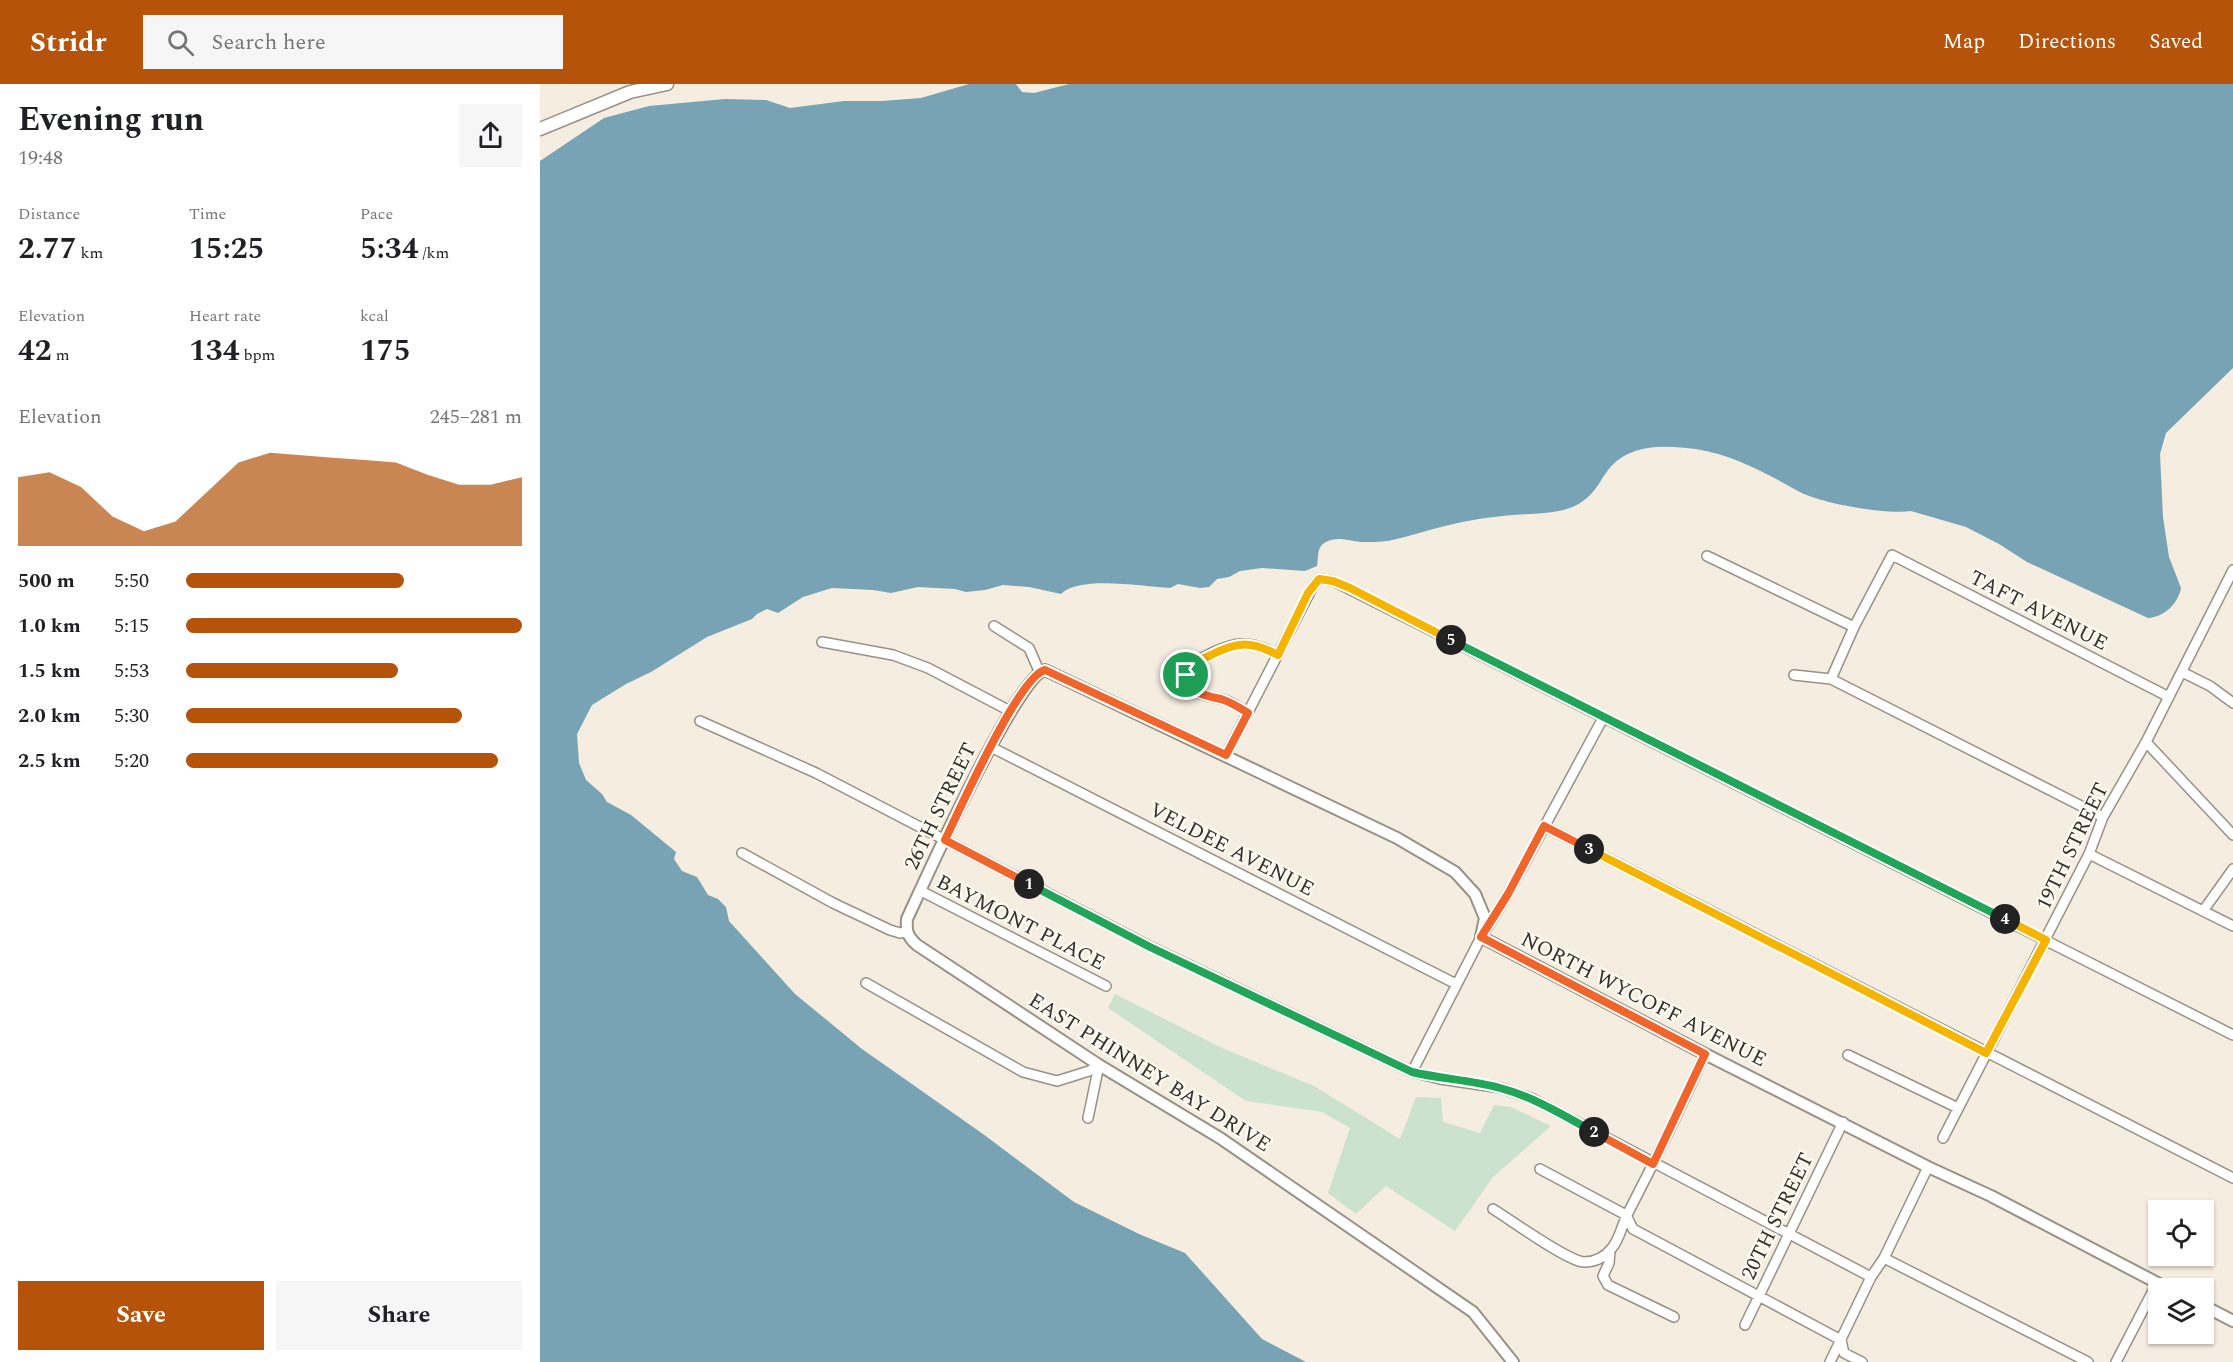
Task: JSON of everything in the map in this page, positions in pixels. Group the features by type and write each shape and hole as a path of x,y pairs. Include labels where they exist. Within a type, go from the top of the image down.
{"main road":[{"path":"540,129 630,92 668,84"}],"street":[{"name":"TAFT AVENUE","path":"1854,627 1892,555 2169,697"},
{"path":"1707,556 1854,627 1831,679"},
{"name":"19TH STREET","path":"1943,1138 2089,854 2103,817 2146,742 2231,582 2233,570"},
{"path":"1226,755 1312,588 1319,579 1325,579 1350,588 1602,718 2233,1035"},
{"path":"994,626 1029,648 1039,671 1045,670 1226,755 1397,838 1455,872 1475,894 1485,918 1481,937"},
{"path":"822,642 893,655 928,668 1010,711"},
{"path":"1248,713 1223,699 1198,693 1187,682 1186,675 1190,667 1234,644 1256,645 1278,655"},
{"name":"26TH STREET","path":"906,932 907,919 991,747 1010,711 1029,681 1039,671"},
{"path":"2182,672 2210,686 2233,703"},
{"path":"1794,675 1831,679 2103,817"},
{"path":"1412,1072 1481,937 1508,894 1602,718"},
{"path":"700,721 816,773 1150,947 1412,1072 1440,1079 1501,1088 1533,1099 1871,1277"},
{"path":"2146,742 2233,835"},
{"name":"VELDEE AVENUE","path":"991,747 1456,984"},
{"path":"1544,826 2233,1178"},
{"name":"EAST PHINNEY BAY DRIVE","path":"742,854 890,930 906,932 917,945 1099,1065 1226,1142 1473,1312 1513,1362"},
{"path":"2089,854 2233,927"},
{"path":"2202,911 2233,869"},
{"name":"BAYMONT PLACE","path":"921,891 1106,986"},
{"name":"NORTH WYCOFF AVENUE","path":"1481,937 1705,1054 1928,1167 1991,1196 2148,1279"},
{"path":"866,983 1023,1072 1058,1081 1089,1071 1099,1065"},
{"path":"1493,1209 1563,1253 1582,1262 1597,1260 1610,1251 1617,1241 1626,1215 1705,1054"},
{"path":"1848,1055 1958,1108"},
{"path":"1088,1118 1099,1065"},
{"name":"20TH STREET","path":"1745,1325 1843,1122"},
{"path":"1830,1362 1928,1167"},
{"path":"1540,1169 1626,1215 1634,1229 1841,1340 1844,1353 1862,1362"},
{"path":"1610,1251 1609,1263 1603,1276 1608,1285 1674,1317"},
{"path":"1884,1258 2088,1362"},
{"path":"2116,1362 2148,1309"},
{"path":"2214,1311 2233,1321"}],"green space":[{"path":"1115,994 1222,1048 1314,1086 1400,1139 1416,1097 1441,1098 1443,1122 1480,1133 1494,1105 1511,1107 1551,1126 1493,1177 1455,1231 1386,1186 1356,1214 1328,1193 1350,1128 1322,1112 1246,1101 1108,1008"}],"water":[{"path":"969,84 1016,84 1022,92 1034,93 1069,84 2233,84 2233,368 2166,433 2160,454 2163,517 2169,557 2181,588 2179,594 2169,609 2148,618 2027,562 1966,527 1911,511 1869,510 1835,503 1806,495 1748,465 1723,455 1696,449 1660,447 1637,450 1617,461 1591,494 1567,509 1471,520 1388,541 1330,540 1323,544 1318,552 1317,566 1305,571 1262,568 1240,571 1229,577 1217,579 1209,587 1200,588 1178,584 1170,588 1097,583 1070,588 1061,594 1029,587 1003,585 966,592 955,589 918,587 891,593 832,588 803,597 778,613 767,609 752,619 707,637 592,705 577,734 579,763 586,780 602,794 607,802 631,815 676,852 674,859 682,871 697,877 708,895 718,899 726,907 729,921 795,994 862,1049 983,1134 1074,1202 1139,1234 1185,1253 1262,1339 1306,1362 540,1362 540,161 604,118 649,106 725,99 766,100 790,108 844,101 921,98"}],"route":[{"path":"1319,579 1333,581 2046,940 1986,1053 1544,826 1508,894 1481,937 1705,1054 1653,1164 1533,1099 1501,1088 1440,1079 1412,1072 1150,947 945,840 1010,711 1029,681 1039,671 1045,670 1226,755 1248,713 1223,699 1198,693 1187,682 1186,675 1190,667 1198,661 1234,644 1256,645 1278,655 1312,588 1319,579"}]}
